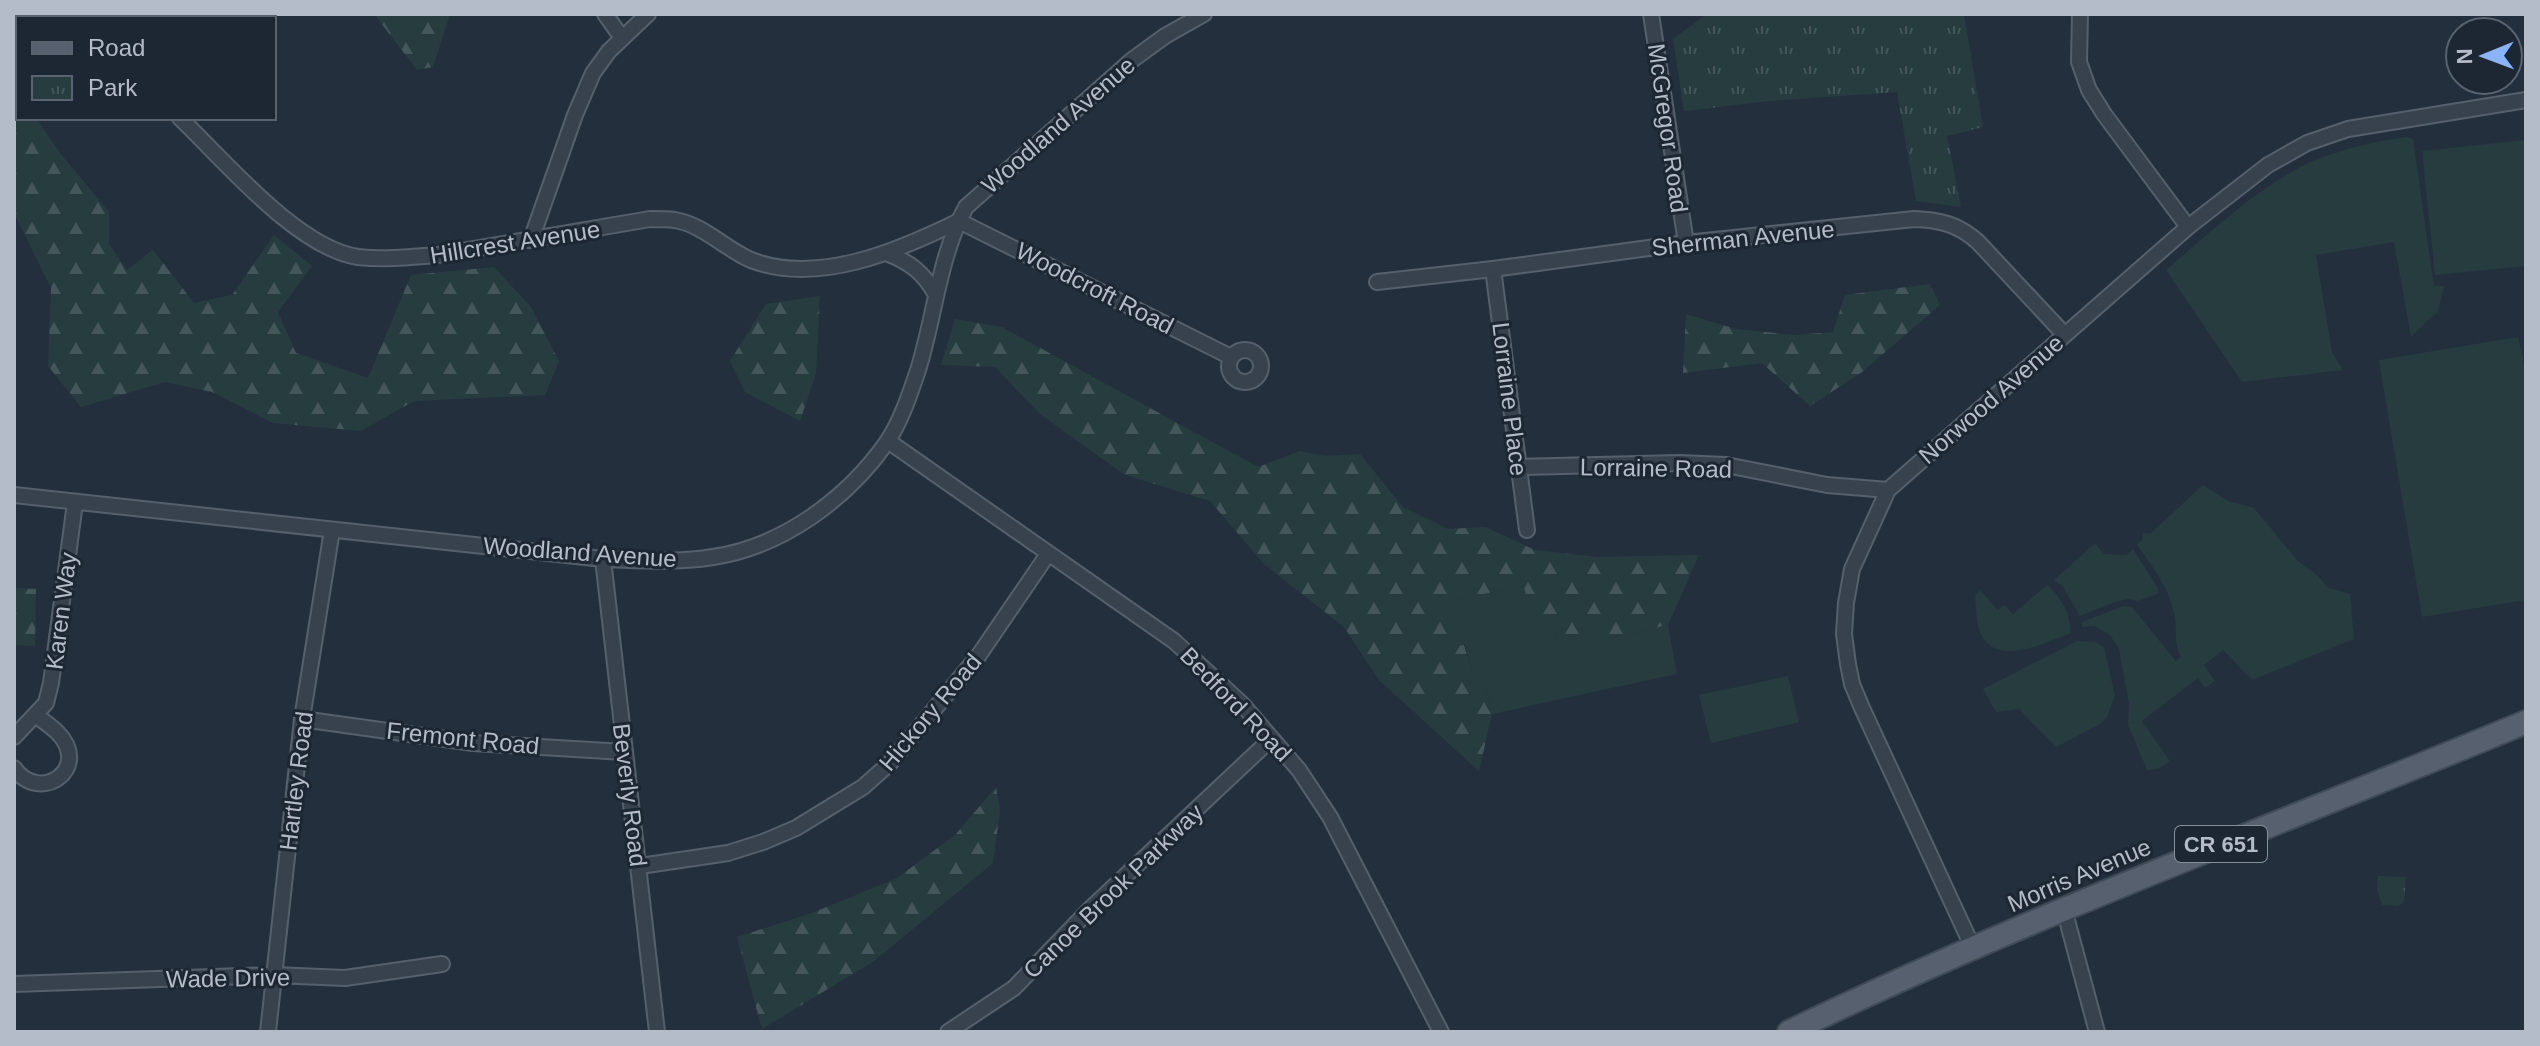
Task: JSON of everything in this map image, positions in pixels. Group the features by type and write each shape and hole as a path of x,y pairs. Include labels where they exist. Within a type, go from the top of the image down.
{"main road":[{"name":"Morris Avenue","path":"1789,1032 2064,909 2526,722"}],"street":[{"path":"605,14 622,38"},
{"path":"531,240 593,73 622,38 648,14"},
{"name":"Woodland Avenue","path":"14,495 603,559 663,561 714,557 769,541 818,512 854,480 888,441 919,368 936,295 959,221 976,196 1132,60 1165,36 1204,14"},
{"name":"McGregor Road","path":"1651,14 1686,243"},
{"path":"2080,14 2079,62 2089,90 2188,227"},
{"name":"Norwood Avenue","path":"1973,948 1862,708 1848,664 1844,634 1852,569 1888,490 2188,227 2268,165 2307,143 2348,129 2526,100"},
{"name":"Hillcrest Avenue","path":"182,120 280,214 328,248 357,256 405,258 650,219 675,220 694,226 750,259 768,265 839,266 886,253 959,221"},
{"name":"Sherman Avenue","path":"1377,282 1686,243 1914,219 1951,224 1966,231 2064,334"},
{"name":"Woodcroft Road","path":"959,221 1231,357"},
{"path":"886,253 903,259 922,272 936,295"},
{"name":"Lorraine Place","path":"1493,269 1527,530"},
{"name":"Bedford Road","path":"888,441 1174,641 1242,704 1299,770 1336,827 1441,1032"},
{"name":"Lorraine Road","path":"1519,467 1680,463 1726,465 1827,485 1888,490"},
{"name":"Karen Way","path":"14,737 46,703 75,503"},
{"name":"Hartley Road","path":"268,1032 302,719 332,530"},
{"name":"Hickory Road","path":"640,866 728,853 763,842 796,828 863,787 890,763 971,666 1048,554"},
{"name":"Beverly Road","path":"603,559 657,1032"},
{"path":"14,768 26,777 46,784 59,780 68,768 69,752 59,734 37,716"},
{"name":"Fremont Road","path":"302,719 473,743 624,752"},
{"name":"Canoe Brook Parkway","path":"948,1032 1014,988 1090,909 1271,739"},
{"path":"2064,909 2097,1032"},
{"name":"Wade Drive","path":"14,984 274,975 345,978 442,964"}],"green space":[{"path":"374,14 450,14 433,67 417,70"},
{"path":"1707,14 1964,14 1983,127 1947,136 1961,207 1916,201 1897,92 1769,101 1684,111 1673,39"},
{"path":"14,88 16,120 37,120 60,153 109,212 109,244 127,270 153,250 194,303 232,295 274,235 312,266 278,312 296,353 368,378 411,275 494,267 531,307 559,361 545,395 414,401 361,431 273,423 212,392 165,382 81,407 48,366 51,288 14,213"},
{"path":"2406,137 2413,139 2434,286 2444,286 2438,311 2411,337 2394,242 2316,255 2332,352 2343,370 2242,382 2166,270 2240,207 2301,167 2345,150"},
{"path":"2526,140 2526,266 2435,275 2422,151"},
{"path":"1930,284 1940,305 1862,372 1810,406 1762,363 1683,373 1686,314 1736,329 1794,335 1833,332 1845,295"},
{"path":"820,296 816,373 800,421 745,392 730,361 766,304"},
{"path":"955,319 1002,327 1258,467 1300,451 1325,456 1360,454 1403,507 1448,529 1485,527 1535,550 1598,557 1699,555 1668,625 1558,651 1554,620 1531,621 1524,586 1443,602 1449,647 1464,645 1474,677 1483,676 1492,714 1479,771 1379,680 1344,627 1264,564 1210,501 1125,475 1040,414 995,367 941,365"},
{"path":"2518,337 2526,374 2526,600 2422,617 2379,360"},
{"path":"2203,485 2228,501 2254,508 2298,561 2327,587 2350,594 2354,639 2252,680 2223,650 2204,665 2215,681 2205,688 2198,678 2142,721 2170,761 2158,769 2147,770 2128,725 2129,704 2119,649 2110,635 2095,626 2082,627 2082,622 2123,606 2132,607 2176,661 2181,657 2168,594 2137,545 2143,539 2143,533 2150,534"},
{"path":"2095,543 2104,554 2126,555 2133,549 2159,590 2157,594 2137,601 2128,599 2115,602 2080,616 2063,587 2054,580"},
{"path":"2047,585 2064,606 2071,633 2022,650 1997,649 1987,643 1977,619 1975,595 1980,590 1998,610 2004,605 2013,614"},
{"path":"1524,586 1554,619 1558,651 1668,625 1677,674 1492,714 1483,676 1474,678 1465,645 1449,647 1442,602"},
{"path":"14,588 36,589 35,646 14,645"},
{"path":"2077,641 2096,642 2104,648 2115,696 2107,717 2100,724 2056,747 2019,709 1996,712 1983,689"},
{"path":"1788,676 1799,722 1711,743 1699,695"},
{"path":"996,787 1000,810 993,863 874,961 762,1029 737,937 812,913 897,878 955,835"},
{"path":"2378,876 2406,877 2404,902 2398,906 2382,905 2377,889"}]}
